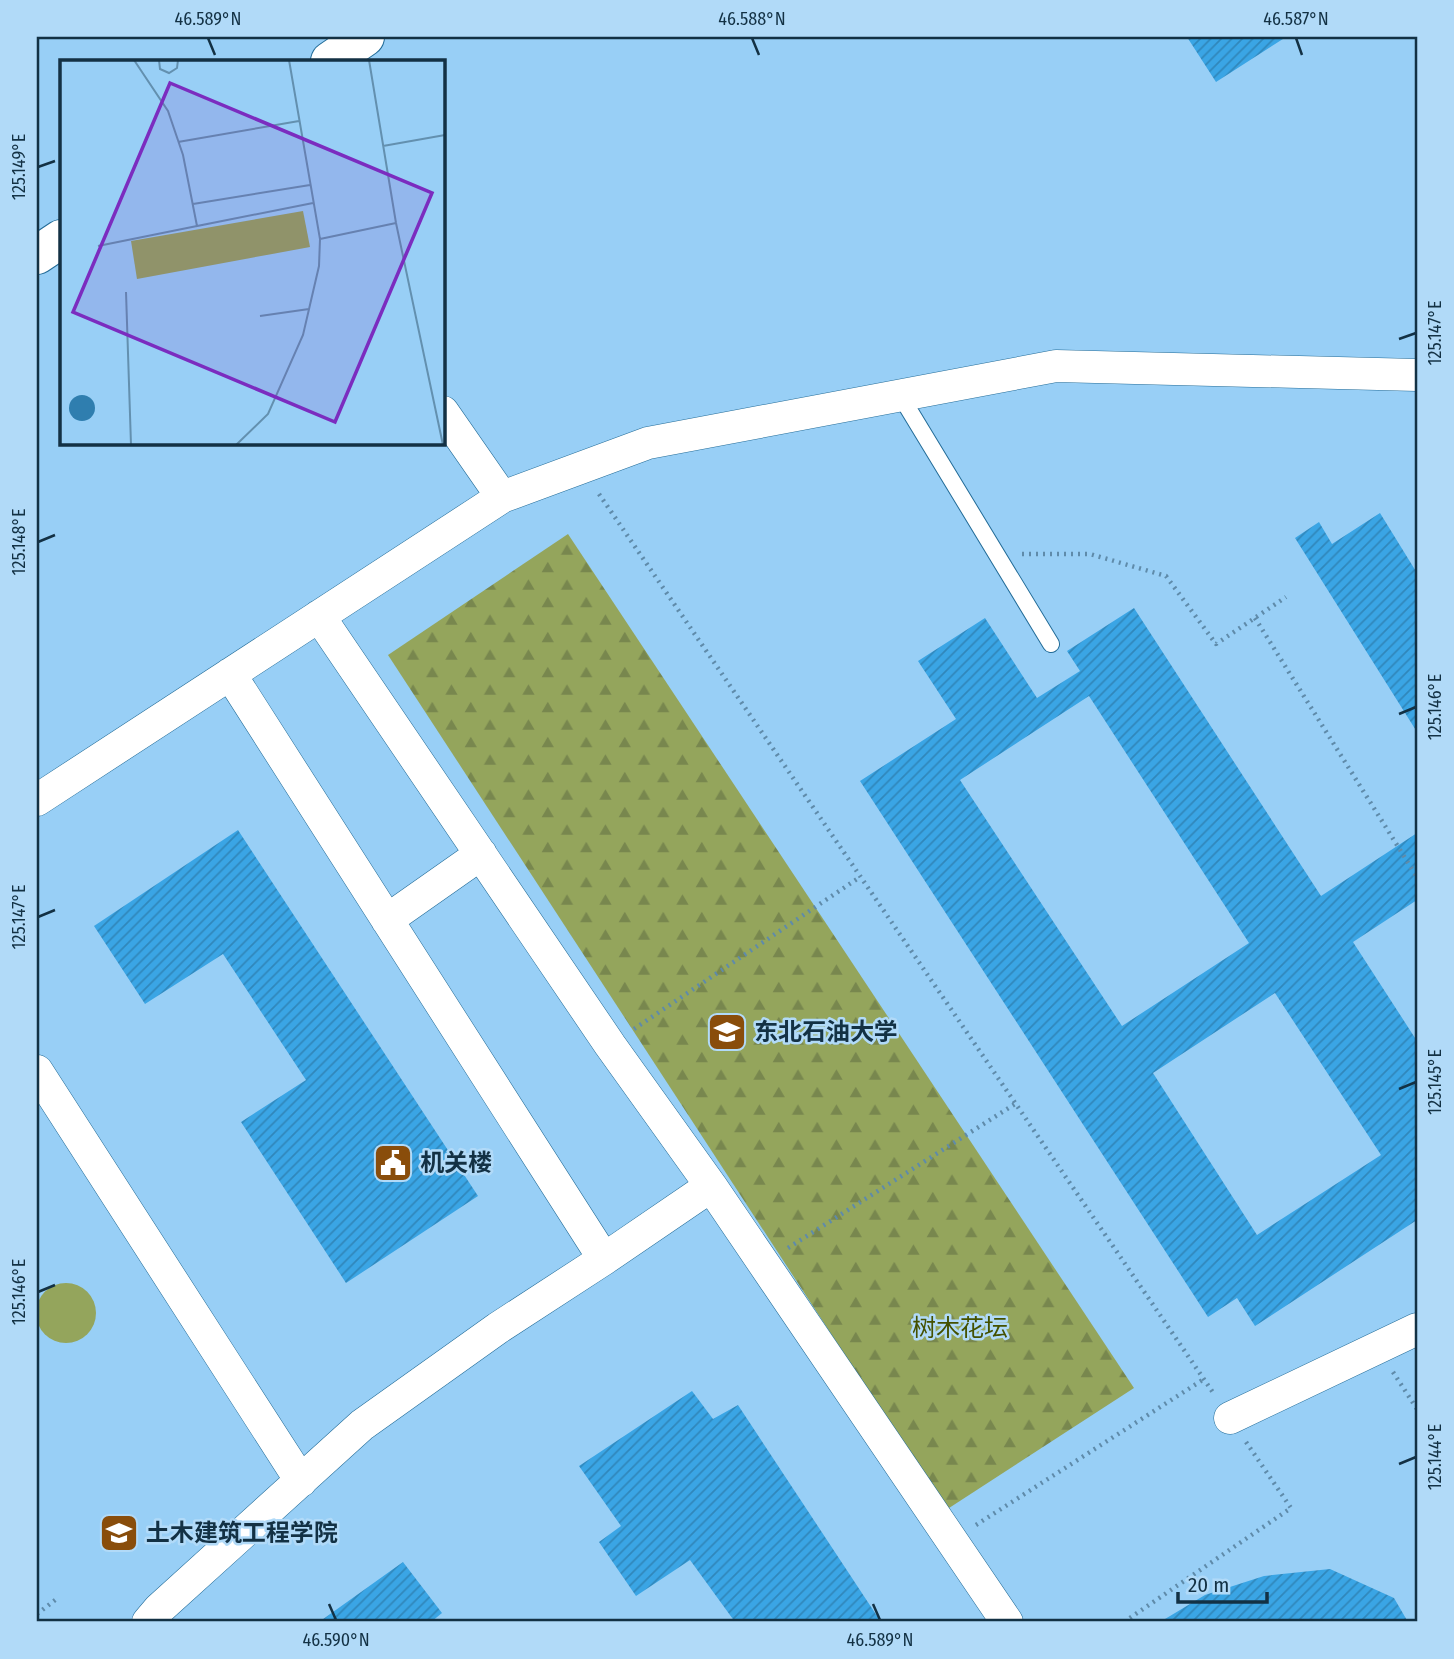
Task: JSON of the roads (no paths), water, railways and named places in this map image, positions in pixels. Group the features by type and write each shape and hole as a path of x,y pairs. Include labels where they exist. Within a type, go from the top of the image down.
{"main road":[{"path":"331,60 365,37"},
{"path":"37,255 60,240"}],"street":[{"path":"37,800 502,496 648,443 1056,366 1417,375"},
{"path":"444,413 502,496"},
{"path":"319,616 1007,1622"},
{"path":"230,674 604,1259"},
{"path":"387,920 481,854"},
{"path":"37,1071 301,1481"},
{"path":"148,1622 159,1609 362,1425 498,1328 711,1186"},
{"path":"1230,1418 1417,1329"}],"lane":[{"path":"900,396 1051,644"}],"place":[{"name":"东北石油大学","path":"727,1032"},
{"name":"机关楼","path":"393,1163"},
{"name":"土木建筑工程学院","path":"119,1533"}],"park label":[{"name":"树木花坛","path":"960,1328"}]}
